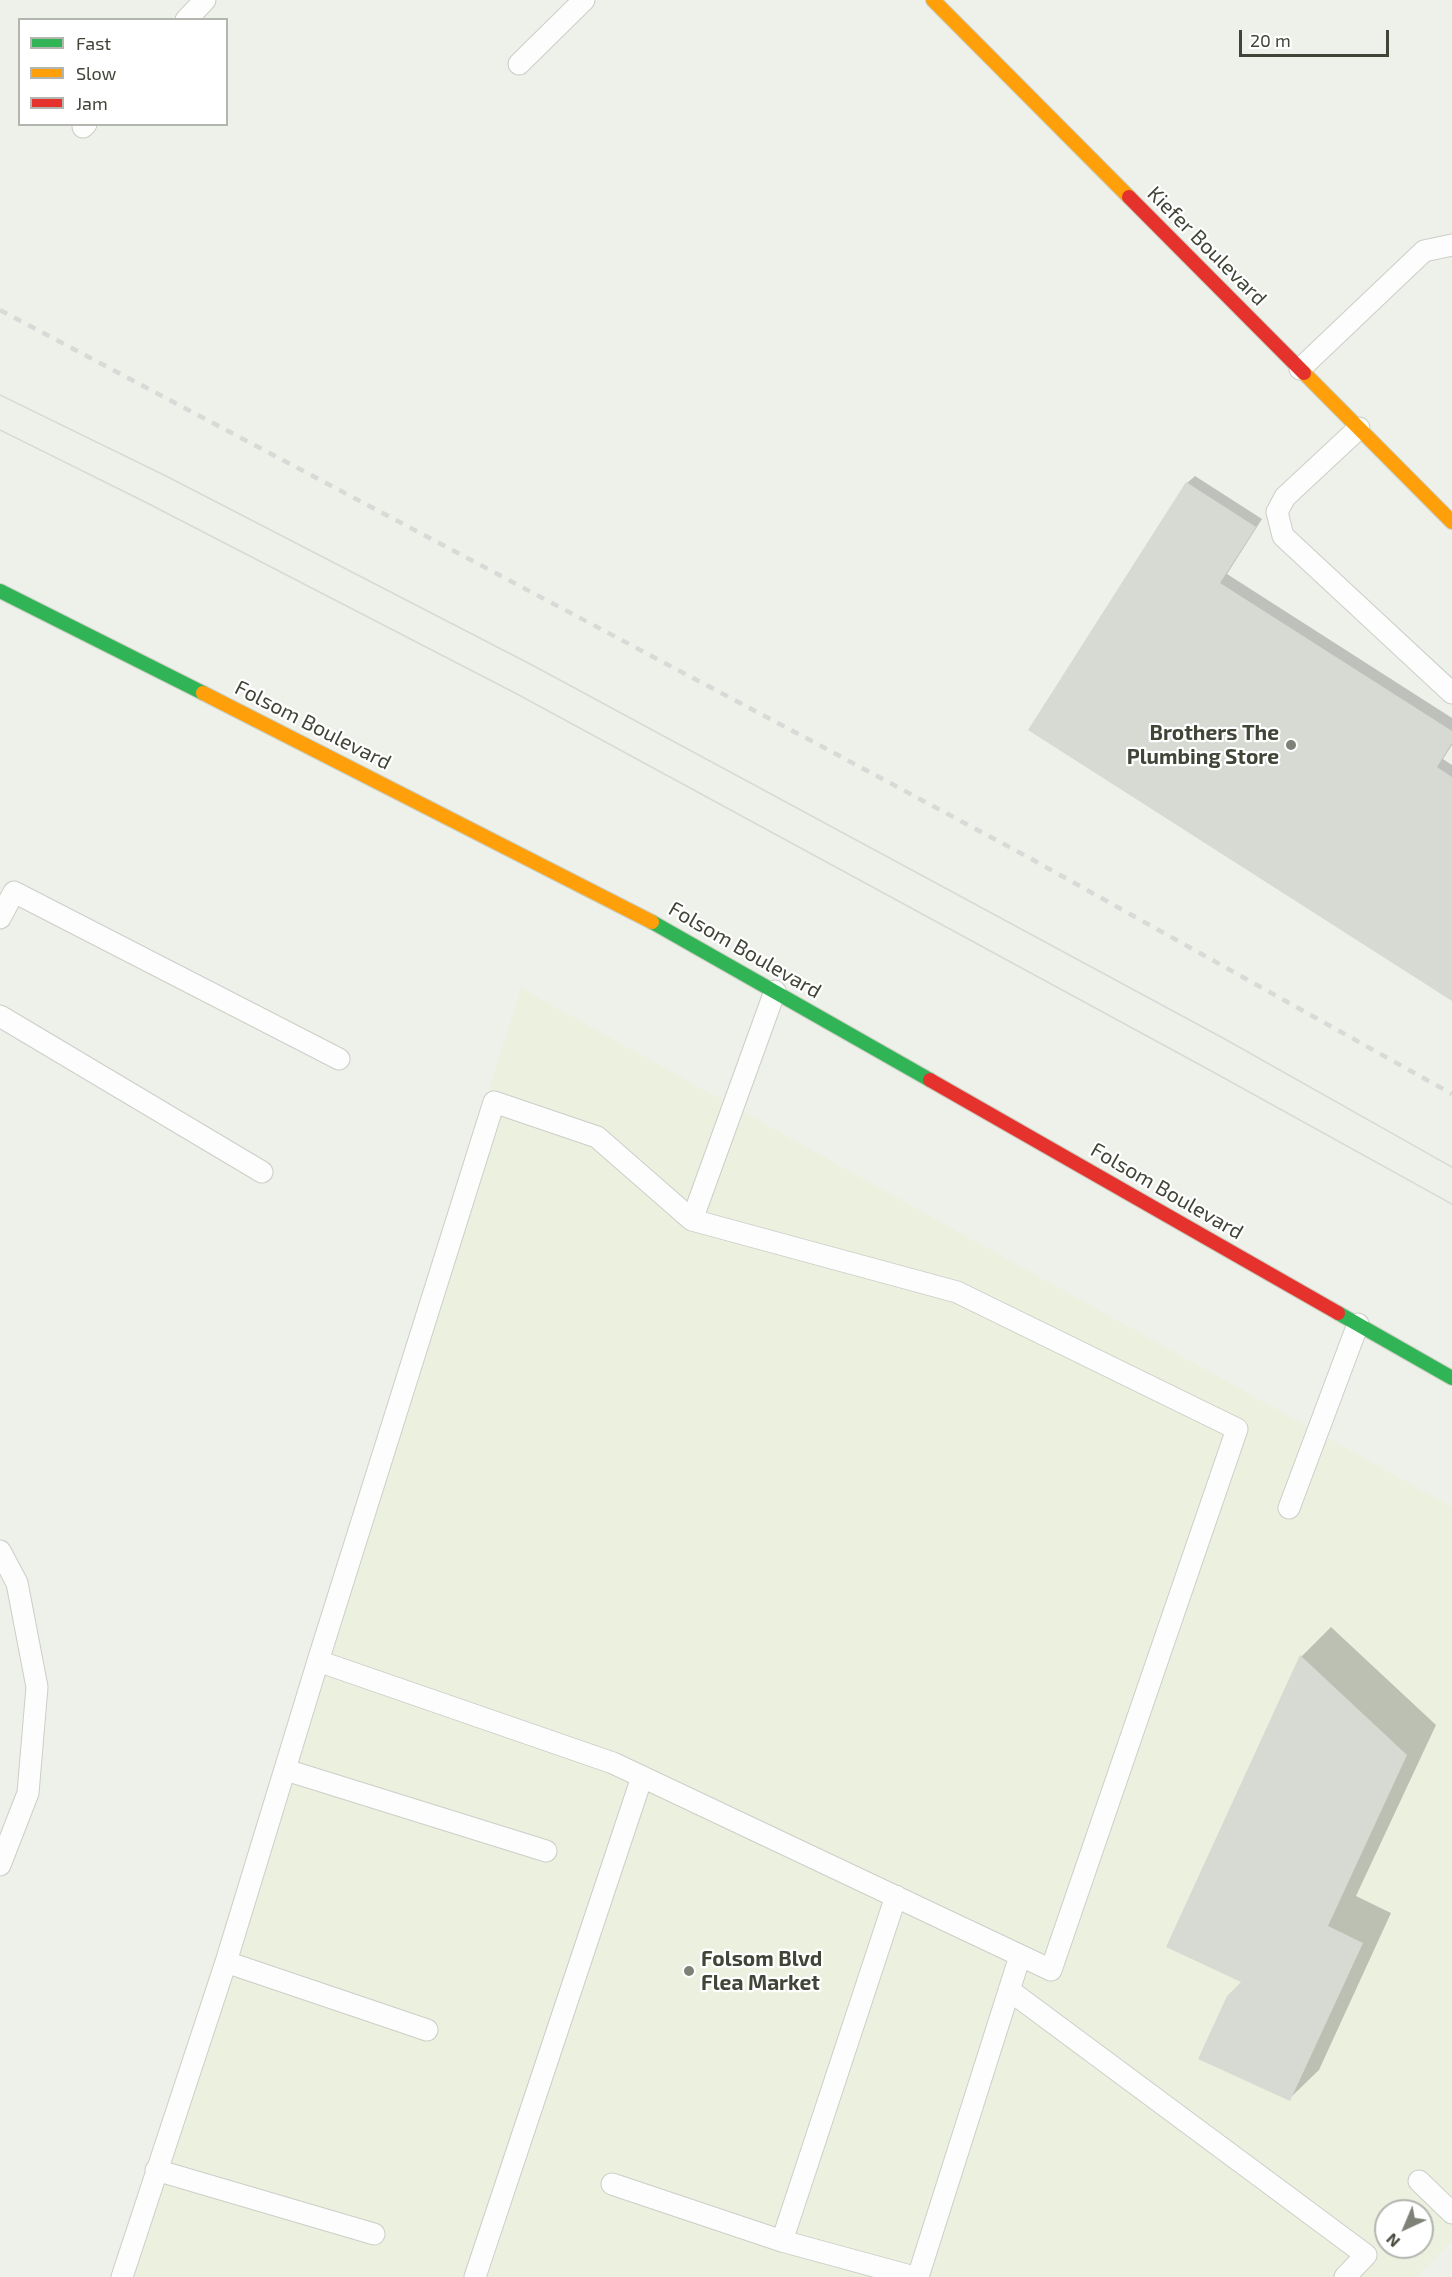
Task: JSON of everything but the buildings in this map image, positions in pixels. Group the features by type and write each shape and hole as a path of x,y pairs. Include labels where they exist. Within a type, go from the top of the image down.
{"main road":[{"name":"Kiefer Boulevard","path":"933,0 1452,522"},
{"name":"Folsom Boulevard","path":"0,591 298,739 627,909 775,991 1452,1378"}],"lane":[{"path":"188,18 205,0"},
{"path":"519,64 584,0"},
{"path":"1300,369 1424,251 1452,245"},
{"path":"1359,428 1285,497 1277,512 1283,537 1452,693"},
{"path":"0,918 14,892 339,1059"},
{"path":"692,1220 775,991"},
{"path":"0,1016 262,1172"},
{"path":"122,2277 226,1962 318,1661 495,1102 597,1137 692,1220 957,1292 1237,1430 1051,1970 613,1763 318,1661"},
{"path":"1289,1508 1358,1324"},
{"path":"0,1551 16,1583 37,1687 28,1793 0,1865"},
{"path":"286,1770 546,1851"},
{"path":"475,2277 642,1777"},
{"path":"782,2241 896,1896"},
{"path":"612,2184 782,2241 916,2277 1020,1956"},
{"path":"226,1962 427,2030"},
{"path":"1009,1990 1366,2254 1345,2277"},
{"path":"156,2170 374,2234"},
{"path":"1419,2181 1452,2212"}],"shaded area":[{"path":"521,988 1452,1507 1452,2241 1417,2277 113,2277"}],"tram line":[{"path":"0,395 166,476 532,665 1223,1038 1452,1167"},
{"path":"0,430 149,504 517,694 1452,1204"}],"railway":[{"path":"0,310 1026,856 1452,1094"}],"traffic: fast":[{"path":"0,591 203,693"},
{"path":"652,922 930,1080"},
{"path":"1338,1313 1452,1378"}],"traffic: slow":[{"path":"933,0 1129,197"},
{"path":"1304,373 1452,522"},
{"path":"203,693 652,922"}],"traffic: jam":[{"path":"1129,197 1304,373"},
{"path":"930,1080 1338,1313"}],"place":[{"name":"Brothers The Plumbing Store","path":"1291,745"},
{"name":"Folsom Blvd Flea Market","path":"689,1971"}]}
